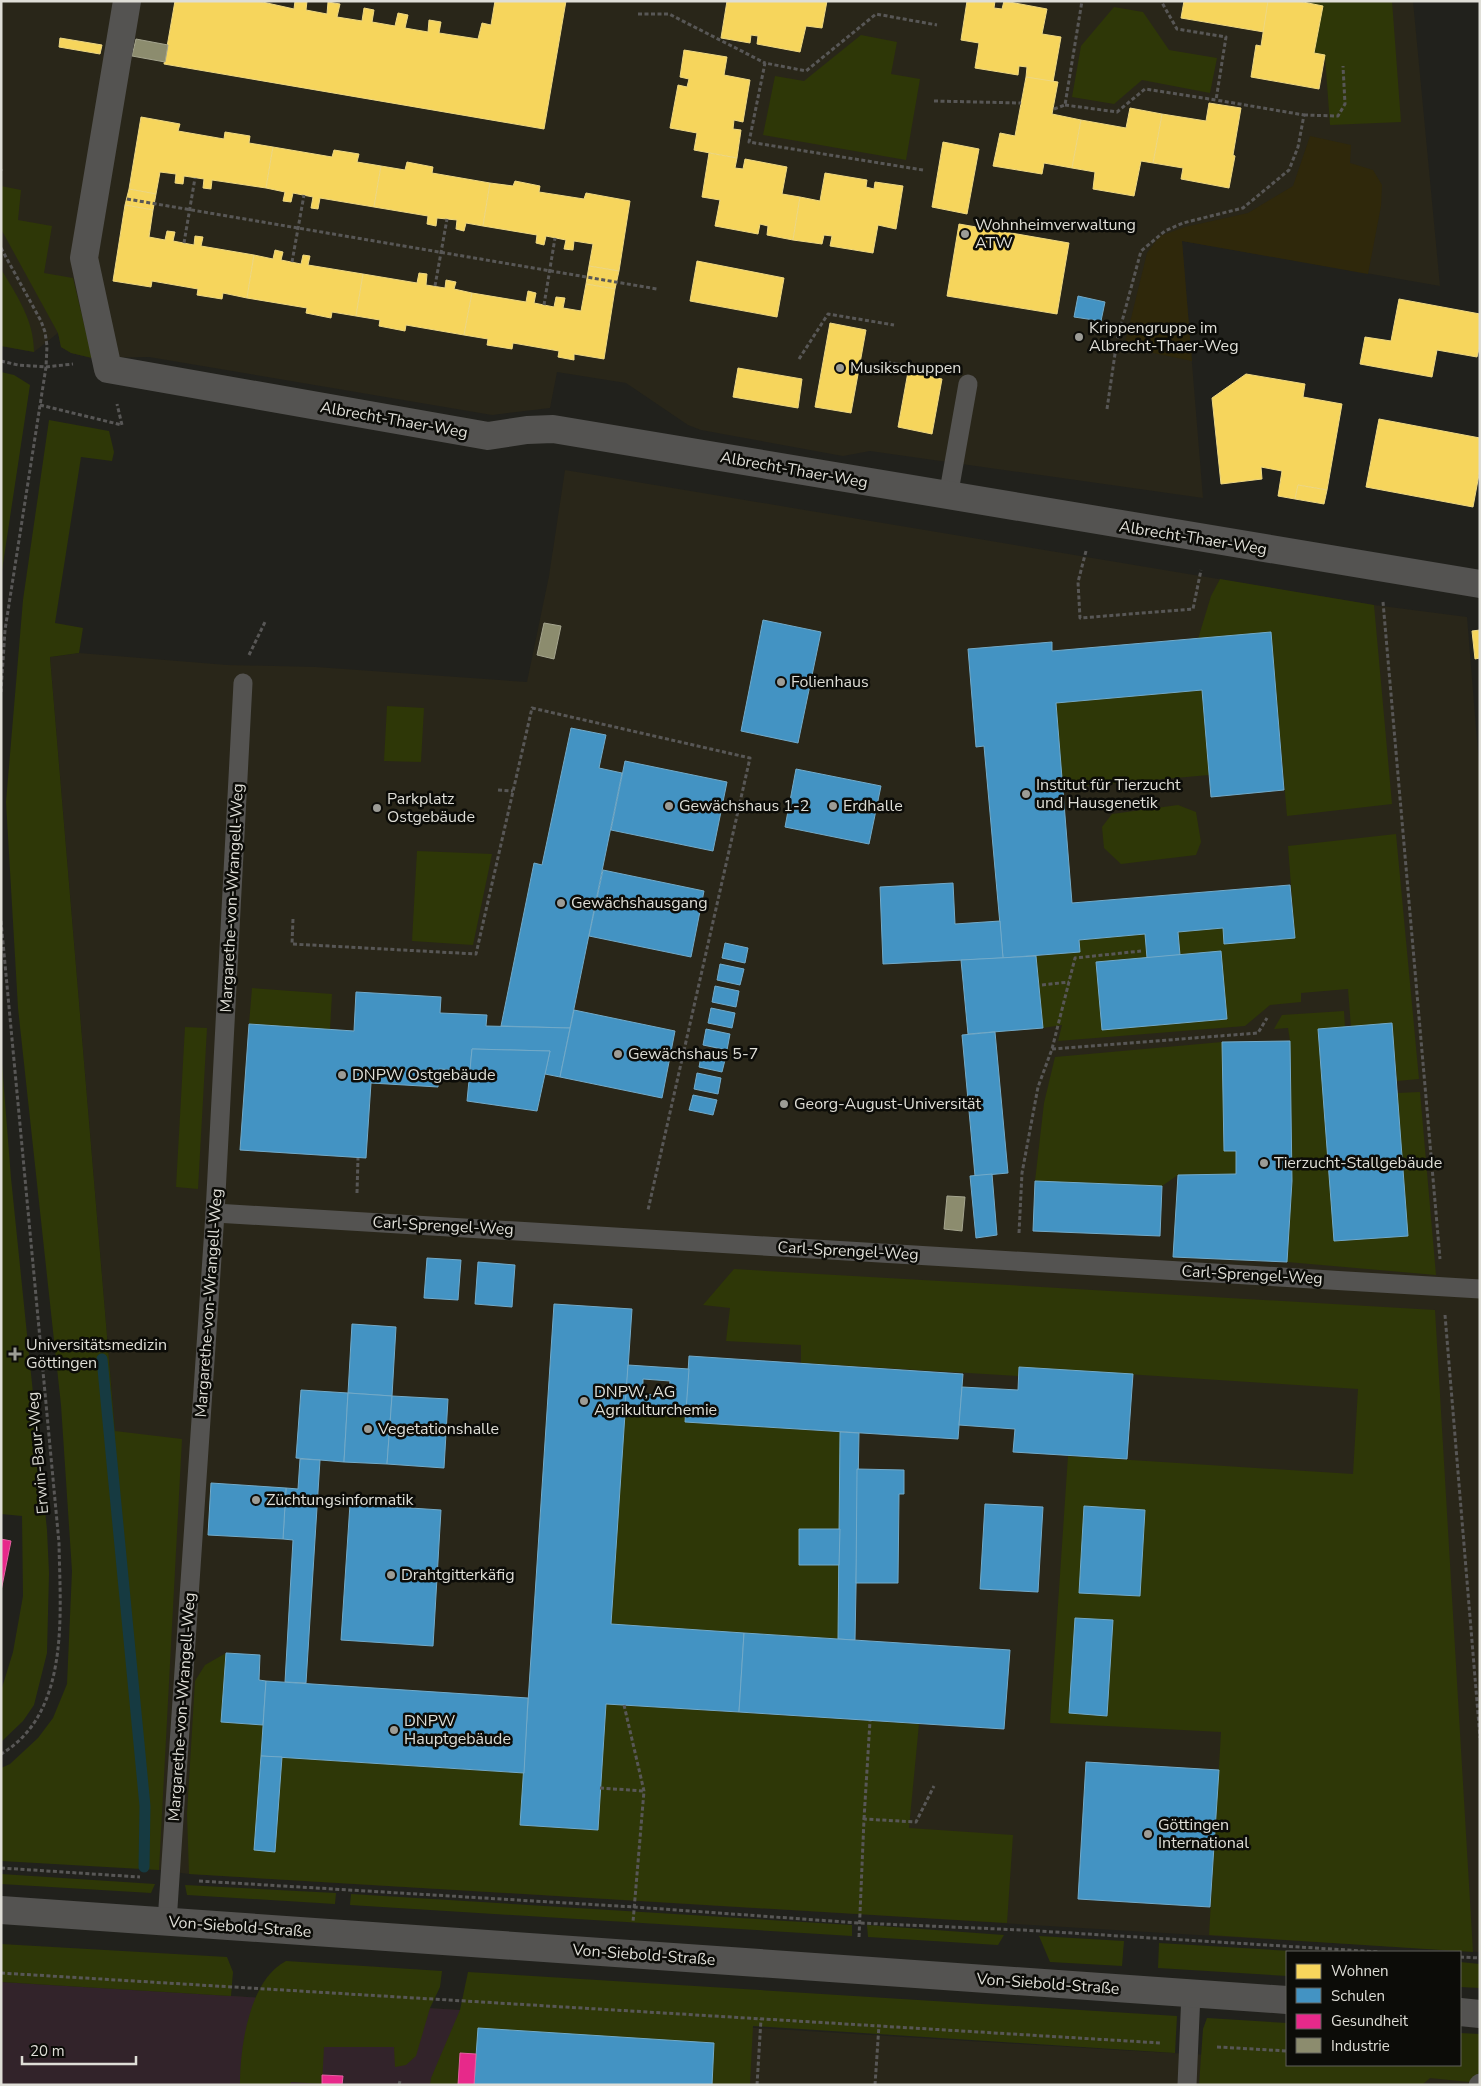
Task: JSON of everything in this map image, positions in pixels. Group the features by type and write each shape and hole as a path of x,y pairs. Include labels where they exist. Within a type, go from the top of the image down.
{"street":[{"path":"95,193 127,1"},
{"name":"Albrecht-Thaer-Weg","path":"95,193 84,258 108,369 488,436 527,430 553,429 948,497 1480,584"},
{"name":"Von-Siebold-Straße","path":"1,1910 1286,2000"},
{"path":"1461,2012 1480,2014"}],"lane":[{"path":"948,497 968,384"},
{"name":"Margarethe-von-Wrangell-Weg","path":"167,1922 216,1213 243,683"},
{"name":"Carl-Sprengel-Weg","path":"216,1213 1480,1289"},
{"path":"1187,2085 1191,1993"}],"path":[{"path":"1065,105 1082,1"},
{"path":"1161,1 1177,29 1226,37 1216,100"},
{"path":"638,14 669,14 765,63 806,71 876,14 937,25"},
{"path":"765,63 749,142 922,170"},
{"path":"1054,109 1065,105 1117,112 1145,89 1304,115 1338,116 1346,104 1343,66"},
{"path":"934,101 1020,103"},
{"path":"1107,409 1118,340 1141,251 1165,231 1183,223 1243,208 1289,170 1298,147 1304,115"},
{"path":"184,243 195,178"},
{"path":"95,193 657,289"},
{"path":"292,262 304,195"},
{"path":"435,286 447,219"},
{"path":"544,305 555,238"},
{"path":"1,248 45,332 47,346 46,367 5,630 1,692"},
{"path":"799,360 828,314 894,324"},
{"path":"1,361 46,367"},
{"path":"887,362 959,375 968,384"},
{"path":"40,405 122,425"},
{"path":"1094,521 1078,582 1080,618 1193,609 1206,540"},
{"path":"1380,568 1480,1738"},
{"path":"248,658 266,620"},
{"path":"293,919 292,944 476,954 532,708 750,758 641,1238"},
{"path":"498,790 513,791"},
{"name":"Erwin-Baur-Weg","path":"1,921 59,1542 60,1609 56,1670 47,1700 31,1729 12,1748 1,1754"},
{"path":"1018,1261 1022,1173 1038,1087 1052,1049 1075,958 1141,951"},
{"path":"1042,985 1069,982"},
{"path":"1052,1049 1258,1033 1267,1018"},
{"path":"624,1705 644,1791 634,1907"},
{"path":"856,1970 870,1721"},
{"path":"864,1819 916,1822 934,1786"},
{"path":"600,1788 644,1791"},
{"path":"1,1868 634,1907 859,1923 1022,1930 1364,1951"},
{"path":"1461,1957 1480,1958"},
{"path":"1,1973 1286,2051"},
{"path":"757,2085 761,2019"},
{"path":"875,2085 879,2025"}],"shaded area":[{"path":"1,1 1413,1 1440,286 1182,241 1203,498 870,451 843,456 701,430 688,425 626,383 557,372 550,408 492,415 149,357 92,358 71,353 61,347 58,333 34,352 1,346"},
{"name":"Georg-August-Universität","path":"565,470 1374,605 1467,617 1480,777 1480,1952 189,1874 159,1870 150,1806 115,1431 50,657 79,653 227,665 316,667 527,682 549,576"},
{"path":"1,1982 1286,2059 1286,2066 1422,2066 1480,2069 1480,2085 1,2085"},
{"path":"1,1982 460,2010 750,2085 1,2085"}],"green space":[{"path":"1298,1 1392,1 1401,122 1330,125 1325,56 1314,53 1323,6"},
{"path":"1114,7 1143,12 1169,50 1217,58 1210,93 1142,80 1114,104 1072,97 1081,46"},
{"path":"861,35 897,42 891,74 920,79 906,160 763,135 775,76 804,81"},
{"path":"1,186 21,190 18,220 52,226 44,273 73,278 92,358 71,353 61,347 58,333 1,229"},
{"path":"1,269 28,319 34,352 1,346"},
{"path":"1,372 14,375 30,385 1,577"},
{"path":"49,420 109,431 114,452 112,461 81,457 55,623 83,628 79,653 50,657 115,1431 182,1439 159,1870 1,1861 1,1768 10,1764 38,1738 53,1718 67,1684 72,1571 61,1405 18,1008 6,802 23,600"},
{"path":"1220,579 1374,605 1392,804 1287,816 1271,633 1198,639 1211,596"},
{"path":"1202,690 1209,775 1063,788 1056,703"},
{"path":"387,706 424,708 421,762 384,761"},
{"path":"1178,805 1196,812 1201,842 1196,855 1121,864 1104,848 1102,827 1112,814"},
{"path":"1396,834 1419,1079 1397,1081 1392,1023 1351,1027 1348,989 1301,993 1301,1002 1270,1005 1245,1026 1058,1041 1062,1025 1043,1028 1036,956 1080,952 1079,940 1145,934 1147,958 1096,962 1102,1030 1227,1019 1180,955 1178,932 1223,928 1295,937 1288,846"},
{"path":"417,851 492,854 473,945 412,941"},
{"path":"252,988 332,994 330,1030 249,1024"},
{"path":"1344,1011 1345,1027 1318,1030 1335,1241 1408,1236 1397,1093 1420,1092 1436,1275 1287,1262 1292,1181 1290,1041 1288,1028 1274,1029 1282,1015"},
{"path":"185,1027 207,1028 198,1189 176,1187"},
{"path":"1222,1042 1224,1151 1236,1151 1236,1174 1178,1175 1162,1186 1035,1181 1044,1103 1055,1057"},
{"name":"Universitätsmedizin Göttingen","path":"1,1051 11,1178 47,1530 49,1573 47,1653 34,1705 23,1721 1,1742 1,1691 13,1652 23,1596 22,1516 1,1514"},
{"path":"734,1269 1435,1310 1473,1952 1209,1935 1221,1732 1050,1723 1068,1456 1353,1474 1358,1389 1019,1367 1018,1376 801,1363 801,1345 726,1341 730,1308 703,1305"},
{"path":"625,1407 686,1411 685,1422 840,1432 840,1529 800,1529 799,1564 839,1565 838,1639 611,1624"},
{"path":"226,1653 221,1722 263,1725 261,1756 524,1773 520,1825 598,1830 606,1704 919,1724 909,1828 1013,1835 1007,1923 189,1874 187,1814 195,1681 205,1665"},
{"path":"1,1874 155,1884 151,1893 1,1884"},
{"path":"185,1885 336,1893 335,1904 187,1895"},
{"path":"351,1894 852,1925 852,1936 350,1905"},
{"path":"867,1925 1004,1935 998,1945 868,1937"},
{"path":"1039,1936 1124,1941 1122,1966 1050,1962"},
{"path":"1159,1943 1291,1951 1286,1951 1286,1976 1158,1968"},
{"path":"1,1944 227,1957 233,1972 231,1996 1,1982"},
{"path":"286,1961 442,1971 440,1987 430,2008 416,2056 406,2065 395,2067 394,2047 324,2047 322,2084 291,2082 290,2085 240,2085 245,2034 255,1999 263,1983 273,1970"},
{"path":"1461,1962 1480,1964 1480,1988 1461,1987"},
{"path":"468,1972 1177,2016 1175,2053 753,2026 750,2085 430,2085 431,2078 460,2010"},
{"path":"1207,2018 1286,2023 1286,2066 1461,2066 1461,2033 1480,2034 1480,2072 1469,2082 1430,2078 1422,2085 1199,2085 1203,2029"}],"sand":[{"path":"1310,136 1351,145 1350,163 1373,170 1382,185 1381,206 1368,274 1182,241 1192,361 1124,347 1147,253 1160,236 1185,227 1248,213 1293,186"}],"building: Wohnen":[{"path":"175,1 258,1 294,9 295,1 307,1 306,10 327,14 328,2 340,4 337,17 362,21 364,8 374,10 372,22 395,26 398,13 408,15 405,28 428,32 429,20 441,22 439,33 478,39 482,23 491,25 495,1 566,1 544,129 164,64"},
{"path":"727,1 827,1 822,28 806,26 800,52 757,44 758,36 751,35 750,43 721,38"},
{"path":"967,1 995,1 994,8 1002,9 1004,1 1047,9 1042,34 1061,37 1053,82 1026,77 1027,67 1019,66 1018,75 975,68 979,43 961,40"},
{"path":"1184,1 1268,1 1264,32 1181,18"},
{"path":"1268,1 1298,1 1323,6 1314,53 1325,55 1319,89 1251,77 1256,45 1261,46"},
{"path":"60,38 102,45 100,54 59,47"},
{"path":"684,50 727,57 724,75 750,80 743,122 734,120 733,129 741,130 737,158 694,150 697,133 670,128 678,85 687,87 689,79 680,77"},
{"path":"1026,77 1058,82 1052,114 1081,120 1072,168 1044,163 1042,174 993,166 1000,133 1015,136"},
{"path":"1209,103 1241,108 1229,188 1181,179 1183,168 1153,163 1162,114 1206,121"},
{"path":"1130,108 1162,114 1153,163 1141,161 1134,196 1093,189 1095,172 1072,168 1081,120 1126,128"},
{"path":"141,117 180,124 178,131 224,139 225,132 250,136 249,143 273,147 266,188 212,180 211,189 203,188 204,179 184,176 183,184 175,183 176,174 160,172 156,194 129,189"},
{"path":"943,142 979,149 967,214 932,207"},
{"path":"273,147 332,157 334,150 359,154 357,162 381,166 374,207 320,198 318,209 311,208 313,197 293,193 291,202 283,201 285,192 266,188"},
{"path":"709,153 737,158 735,168 743,169 745,159 787,167 782,194 800,197 793,240 767,235 768,226 760,224 758,234 715,226 720,200 702,197"},
{"path":"407,162 433,167 432,173 490,183 483,226 466,223 464,231 456,229 457,220 437,218 436,226 427,224 428,216 374,207 381,166 405,170"},
{"path":"825,173 867,180 866,187 874,189 875,182 903,186 896,229 878,225 873,253 830,246 832,236 824,235 822,244 793,240 800,197 820,201"},
{"path":"515,181 540,186 539,192 584,199 586,193 630,201 619,271 589,266 593,244 574,241 573,250 564,249 566,240 546,236 544,245 536,243 537,235 483,226 490,183 513,186"},
{"path":"129,189 156,194 153,210 125,205"},
{"path":"125,205 153,210 149,237 165,240 167,231 175,232 173,241 194,245 195,236 203,237 201,246 254,255 247,298 223,293 222,299 197,295 198,289 152,281 151,287 113,281"},
{"path":"959,224 1069,243 1057,314 947,296"},
{"path":"275,250 283,252 281,260 301,264 303,255 310,256 308,265 363,274 356,316 332,312 331,318 306,313 307,308 247,298 254,255 273,259"},
{"path":"697,261 784,278 777,317 690,301"},
{"path":"589,266 619,271 615,289 586,284"},
{"path":"419,273 427,274 426,285 445,288 446,280 456,282 454,289 472,293 464,335 406,325 405,331 379,326 380,320 356,316 363,274 417,283"},
{"path":"586,284 615,289 604,359 574,354 574,360 558,357 559,351 513,343 512,349 487,345 488,339 464,335 472,293 526,302 528,291 536,293 534,303 554,307 556,297 565,298 563,308 581,311"},
{"path":"1399,299 1480,314 1480,345 1477,357 1437,350 1432,377 1360,364 1365,337 1391,341"},
{"name":"Musikschuppen","path":"830,323 866,330 851,413 815,407"},
{"path":"738,368 802,379 798,408 733,397"},
{"path":"908,372 942,379 932,434 898,427"},
{"path":"1246,374 1305,384 1303,397 1342,404 1327,490 1298,485 1295,499 1278,496 1282,471 1261,467 1262,479 1221,484 1212,398"},
{"path":"1379,419 1480,438 1480,469 1473,507 1366,487"},
{"path":"1298,485 1327,490 1324,504 1295,499"},
{"path":"1480,630 1480,658 1475,659 1472,631"}],"building: Schulen":[{"path":"1078,296 1105,302 1101,321 1074,317"},
{"name":"Folienhaus","path":"763,620 821,632 798,743 741,731"},
{"name":"Institut für Tierzucht und Hausgenetik","path":"1271,632 1284,790 1211,797 1202,690 1056,703 1072,903 1290,885 1295,938 1224,944 1223,928 1178,932 1180,955 1147,958 1145,934 1079,940 1080,952 1003,958 984,746 976,747 968,649 1052,642 1052,651"},
{"name":"Gewächshausgang","path":"571,728 606,735 599,768 622,773 570,1028 501,1026 534,863 542,865"},
{"name":"Gewächshaus 1-2","path":"625,761 727,782 713,851 611,830"},
{"name":"Erdhalle","path":"796,769 881,786 869,844 785,827"},
{"path":"603,870 704,891 691,957 589,936"},
{"path":"953,883 955,924 1000,921 1003,958 883,964 880,887"},
{"path":"725,943 748,948 745,963 722,958"},
{"path":"1221,951 1227,1019 1102,1030 1096,962"},
{"path":"1036,956 1043,1028 968,1034 961,960"},
{"path":"720,964 744,969 740,985 717,980"},
{"path":"715,986 739,991 736,1007 712,1002"},
{"name":"DNPW Ostgebäude","path":"356,992 441,997 440,1013 487,1015 486,1026 570,1028 560,1077 545,1074 550,1051 472,1049 470,1071 439,1069 438,1087 371,1083 366,1158 240,1150 249,1024 354,1031"},
{"path":"711,1008 735,1013 732,1028 708,1023"},
{"name":"Gewächshaus 5-7","path":"574,1010 675,1031 662,1098 560,1077"},
{"path":"1392,1023 1408,1236 1334,1241 1318,1029"},
{"path":"706,1029 730,1034 727,1050 703,1045"},
{"path":"995,1032 1008,1173 975,1176 962,1035"},
{"name":"Tierzucht-Stallgebäude","path":"1290,1041 1292,1181 1287,1262 1173,1257 1178,1175 1236,1174 1236,1151 1224,1151 1222,1042"},
{"path":"472,1049 550,1051 537,1111 467,1101"},
{"path":"702,1051 726,1056 722,1072 699,1067"},
{"path":"697,1073 721,1078 718,1094 694,1089"},
{"path":"693,1095 717,1100 713,1115 689,1110"},
{"path":"992,1174 997,1235 976,1238 970,1176"},
{"path":"1035,1181 1162,1186 1160,1236 1033,1231"},
{"path":"427,1258 461,1260 458,1300 424,1298"},
{"path":"478,1262 515,1265 512,1307 475,1304"},
{"path":"554,1304 632,1309 611,1624 744,1633 739,1712 606,1704 598,1830 520,1825"},
{"path":"352,1324 396,1327 392,1396 348,1393"},
{"path":"689,1356 963,1374 958,1439 685,1422"},
{"path":"628,1365 689,1369 686,1411 625,1407","holes":["643,1379 670,1381 669,1396 643,1394"]},
{"path":"1019,1367 1133,1374 1127,1459 1013,1452 1015,1429 959,1425 962,1387 1018,1390"},
{"path":"301,1390 348,1393 344,1462 296,1458"},
{"name":"Vegetationshalle","path":"348,1393 392,1396 387,1464 344,1462"},
{"path":"392,1396 448,1399 444,1468 387,1464"},
{"path":"840,1432 859,1433 855,1640 838,1639"},
{"path":"300,1459 320,1460 306,1683 285,1682 293,1540 283,1539 286,1488 298,1489"},
{"path":"857,1469 904,1470 904,1494 899,1494 898,1583 856,1583"},
{"path":"211,1483 286,1488 283,1539 208,1535"},
{"name":"Drahtgitterkäfig","path":"350,1504 441,1510 433,1646 341,1640"},
{"path":"985,1504 1043,1507 1038,1592 980,1589"},
{"path":"1084,1506 1145,1510 1140,1596 1079,1593"},
{"path":"799,1529 840,1529 839,1565 799,1565"},
{"path":"1075,1618 1113,1620 1107,1716 1069,1713"},
{"path":"744,1633 1010,1650 1004,1729 739,1712"},
{"path":"226,1653 260,1655 259,1680 266,1681 263,1725 221,1722"},
{"name":"DNPW Hauptgebäude","path":"266,1681 528,1698 524,1773 261,1756"},
{"path":"261,1756 282,1757 275,1852 254,1850"},
{"name":"Göttingen International","path":"1086,1762 1219,1770 1210,1907 1078,1899"},
{"path":"478,2028 714,2043 712,2085 474,2085"}],"building: Gesundheit":[{"path":"1,1539 11,1541 1,1591"},
{"path":"460,2053 476,2054 474,2085 458,2085"},
{"path":"322,2075 343,2076 342,2085 322,2084"}],"building: Industrie":[{"path":"136,39 168,45 165,62 132,56"},
{"path":"544,623 561,626 554,659 537,655"},
{"path":"947,1196 965,1197 962,1231 944,1229"}],"waterway":[{"path":"102,1359 145,1806 144,1867"}],"place":[{"name":"Wohnheimverwaltung ATW","path":"965,234"},
{"name":"Krippengruppe im Albrecht-Thaer-Weg","path":"1079,337"},
{"name":"Musikschuppen","path":"840,368"},
{"name":"Folienhaus","path":"781,682"},
{"name":"Institut für Tierzucht und Hausgenetik","path":"1026,794"},
{"name":"Gewächshaus 1-2","path":"669,806"},
{"name":"Erdhalle","path":"833,806"},
{"name":"Parkplatz Ostgebäude","path":"377,808"},
{"name":"Gewächshausgang","path":"561,903"},
{"name":"Gewächshaus 5-7","path":"618,1054"},
{"name":"DNPW Ostgebäude","path":"342,1075"},
{"name":"Georg-August-Universität","path":"784,1104"},
{"name":"Tierzucht-Stallgebäude","path":"1264,1163"},
{"name":"Universitätsmedizin Göttingen","path":"15,1354"},
{"name":"DNPW, AG Agrikulturchemie","path":"584,1401"},
{"name":"Vegetationshalle","path":"368,1429"},
{"name":"Züchtungsinformatik","path":"256,1500"},
{"name":"Drahtgitterkäfig","path":"391,1575"},
{"name":"DNPW Hauptgebäude","path":"394,1730"},
{"name":"Göttingen International","path":"1148,1834"}]}
